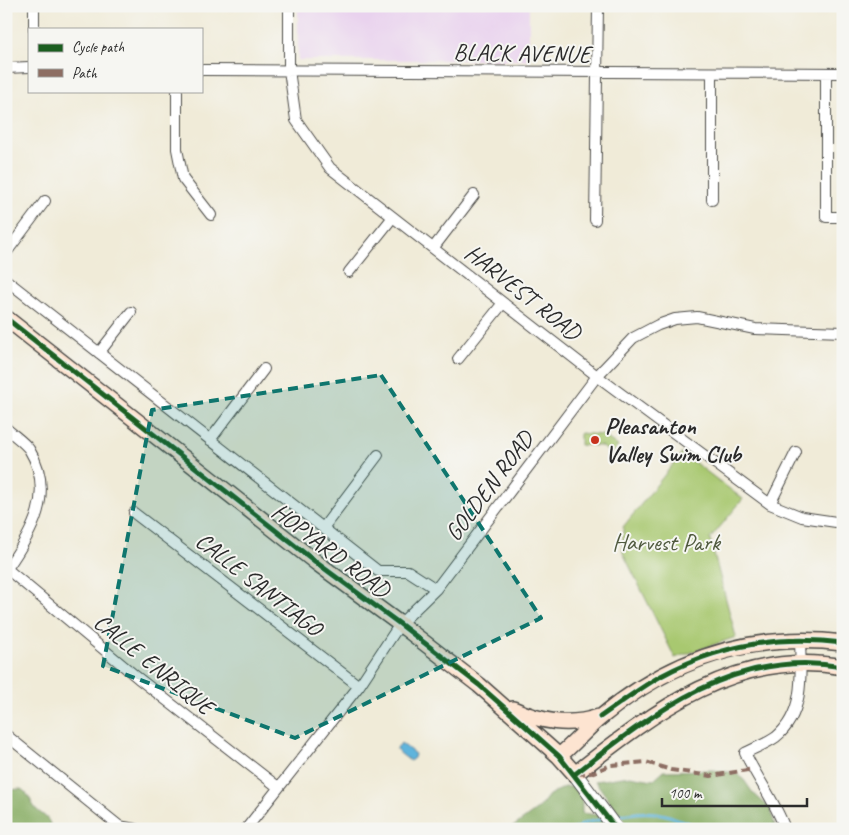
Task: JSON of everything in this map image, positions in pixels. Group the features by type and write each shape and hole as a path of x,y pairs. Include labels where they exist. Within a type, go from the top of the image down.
{"main road":[{"name":"HOPYARD ROAD","path":"6,318 316,564 400,624 500,704 559,756 574,774"},
{"path":"559,756 600,717 659,677 691,661 736,647 800,640 843,644"},
{"path":"574,774 643,720 691,693 739,672 801,662 843,667"},
{"path":"500,704 549,722 568,724 600,717"}],"street":[{"path":"34,6 34,28"},
{"name":"HARVEST ROAD","path":"290,6 289,70 296,120 330,168 434,247 597,376 770,504 802,517 843,523"},
{"path":"595,220 598,6"},
{"path":"6,68 28,67"},
{"name":"BLACK AVENUE","path":"202,70 596,74 843,73"},
{"path":"712,73 712,200"},
{"path":"826,73 826,217 843,217"},
{"path":"176,92 176,149 183,180 211,215"},
{"path":"434,247 474,195"},
{"path":"6,253 45,201"},
{"path":"349,272 393,217"},
{"name":"HOPYARD ROAD","path":"6,280 378,571 408,571 436,589"},
{"path":"458,359 503,303"},
{"path":"99,352 130,312"},
{"name":"GOLDEN ROAD","path":"246,829 359,686 400,624 436,589 597,376 634,338 658,325 675,319 697,317 755,329 843,332"},
{"path":"210,440 264,369"},
{"path":"6,428 28,448 42,478 40,501 32,529 7,569"},
{"path":"770,504 796,452"},
{"path":"323,528 378,455"},
{"name":"CALLE SANTIAGO","path":"134,513 359,686"},
{"name":"CALLE ENRIQUE","path":"7,569 138,678 278,787"},
{"path":"785,829 776,806 745,753 776,737 797,707 801,662 800,640"},
{"path":"6,735 119,826 135,829"},
{"name":"HOPYARD ROAD","path":"574,774 590,798 616,829"}],"highlighted area":[{"path":"381,375 541,618 295,738 103,666 152,410"}],"shaded area":[{"path":"298,6 529,6 529,60 298,60"}],"green space":[{"name":"Pleasanton Valley Swim Club","path":"580,433 603,435 618,446 612,454 601,446 580,445"},
{"name":"Harvest Park","path":"682,453 743,499 710,539 736,637 675,658 623,553 623,527"},
{"path":"714,770 736,773 744,780 753,793 770,808 776,829 630,829 595,781 630,776 653,780 663,771"},
{"path":"565,787 576,787 582,793 582,813 598,815 612,829 510,829 539,808 549,795"},
{"path":"21,789 26,793 36,809 48,819 51,829 9,829 12,827 6,823 6,790"}],"water":[{"path":"401,743 415,754 414,758 410,761 396,750"}],"waterway":[{"path":"611,817 648,812 658,813 701,829"},
{"path":"575,829 585,823 603,819"}],"marked path":[{"path":"577,774 591,773 611,765 646,762 671,770 711,776 753,769"}],"cycle path":[{"path":"6,318 317,563 479,685 559,756 616,829"},
{"path":"600,717 661,676 704,657 749,645 772,642 796,640 843,643"},
{"path":"575,774 666,708 698,690 732,676 767,667 804,663 843,667"}],"place":[{"name":"Pleasanton Valley Swim Club","path":"595,440"}]}
